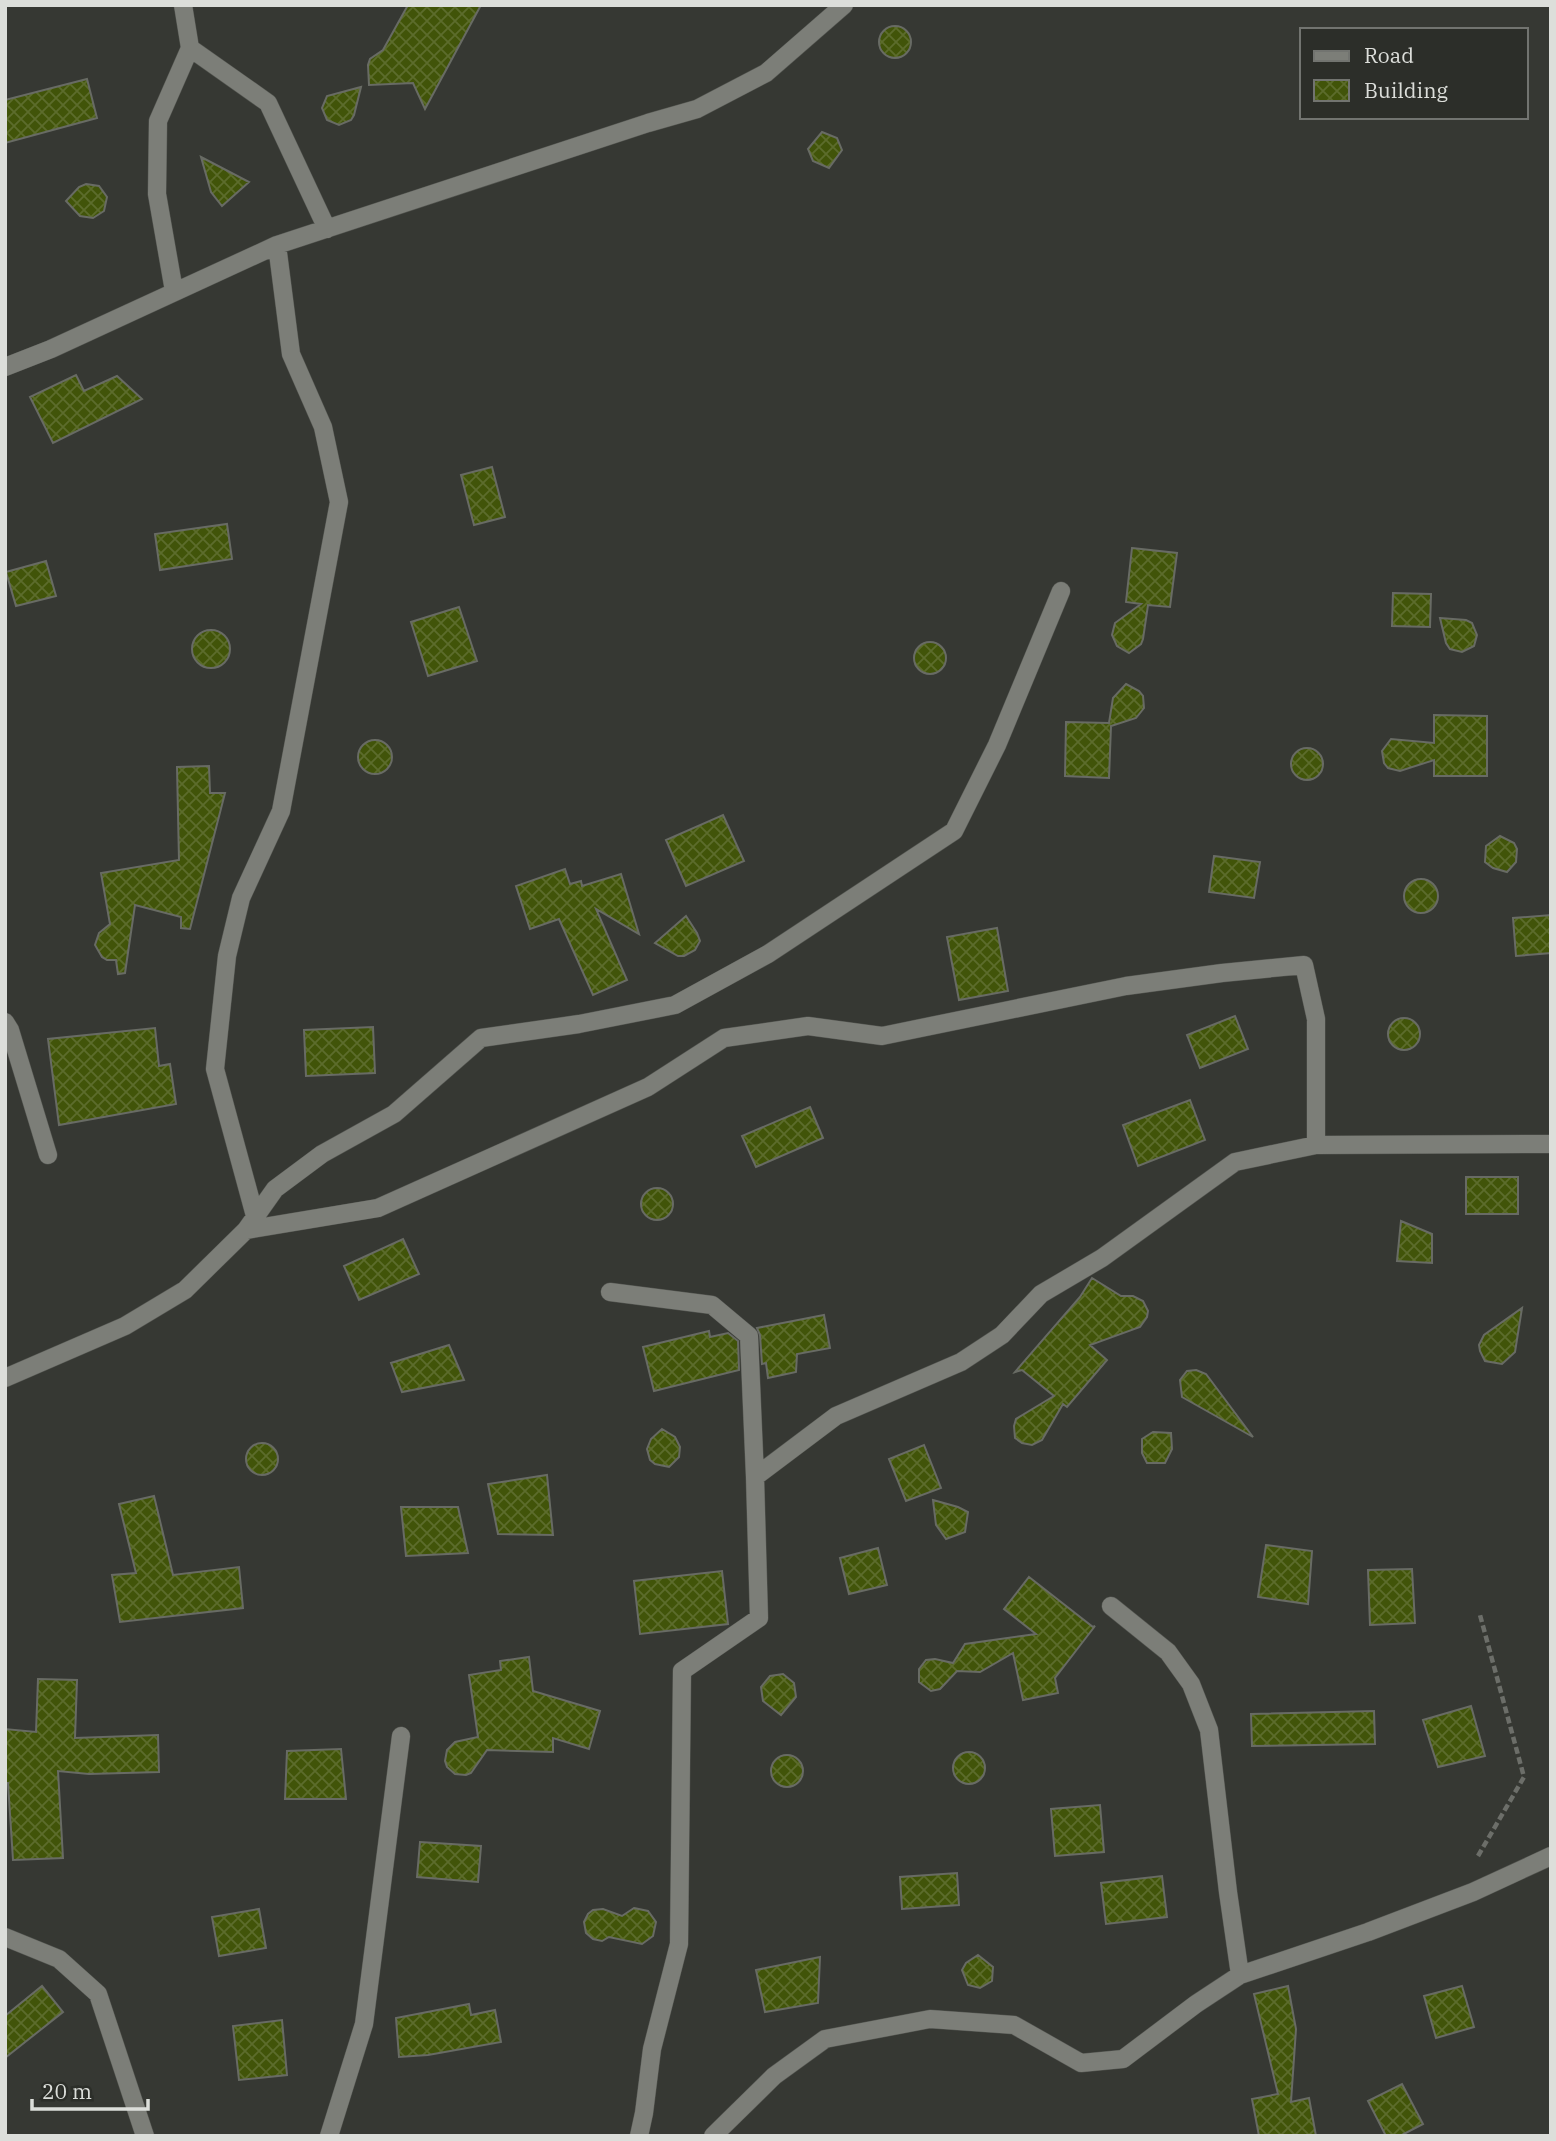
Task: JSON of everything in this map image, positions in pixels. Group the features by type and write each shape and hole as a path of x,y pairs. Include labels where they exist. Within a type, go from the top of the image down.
{"street":[{"path":"174,291 157,194 158,121 190,48 183,5"},
{"path":"5,367 51,349 277,245 697,109 766,73 838,8"},
{"path":"190,48 268,103 327,229"},
{"path":"251,1223 215,1069 227,956 241,898 281,811 339,502 323,427 291,354 277,245"},
{"path":"6,1373 125,1326 185,1290 251,1223 275,1189 322,1154 394,1114 481,1038 579,1024 675,1005 768,954 954,831 997,745 1061,591"},
{"path":"251,1223 378,1208 648,1087 724,1038 808,1026 881,1036 1126,986 1222,972 1304,965 1316,1019 1316,1145"},
{"path":"5,1022 10,1030 48,1155"},
{"path":"755,1477 836,1416 961,1362 1002,1335 1041,1294 1102,1258 1236,1162 1316,1145 1551,1144"},
{"path":"610,1292 712,1305 750,1336 755,1477 759,1618 681,1671 679,1944 652,2049 639,2136"},
{"path":"1111,1606 1168,1652 1191,1684 1209,1730 1240,1975"},
{"path":"329,2136 364,2024 401,1736"},
{"path":"713,2136 775,2076 824,2039 930,2019 1014,2025 1081,2063 1123,2059 1196,2004 1240,1975 1453,1900 1551,1856"},
{"path":"5,1937 59,1959 98,1994 145,2136"}],"path":[{"path":"1453,1900 1524,1777 1480,1615"}],"building":[{"path":"408,5 481,5 425,109 413,83 369,85 370,59 383,50"},
{"path":"895,26 906,31 911,42 906,53 895,58 884,53 879,42 884,31"},
{"path":"87,79 97,118 5,143 5,100"},
{"path":"361,87 351,120 339,125 327,120 322,108 327,96"},
{"path":"822,132 837,138 842,150 829,168 813,161 808,149"},
{"path":"201,157 249,182 222,206 211,192"},
{"path":"86,184 99,186 107,197 104,211 93,218 80,216 66,201 79,187"},
{"path":"76,375 84,391 117,376 142,399 53,443 30,397"},
{"path":"492,467 505,517 474,525 461,475"},
{"path":"227,524 232,559 160,570 155,534"},
{"path":"1132,548 1177,553 1170,607 1148,605 1143,639 1141,644 1129,653 1117,646 1112,635 1115,623 1141,604 1126,602"},
{"path":"46,561 56,596 16,606 6,572"},
{"path":"1393,593 1431,594 1430,627 1392,626"},
{"path":"459,607 477,661 428,676 411,622"},
{"path":"1440,618 1472,623 1477,635 1474,646 1462,652 1450,649"},
{"path":"211,630 224,636 230,649 224,662 211,668 198,662 192,649 198,636"},
{"path":"930,642 941,647 946,658 941,669 930,674 919,669 914,658 919,647"},
{"path":"1126,684 1143,696 1144,708 1136,718 1111,726 1109,778 1065,776 1066,722 1109,723 1113,698"},
{"path":"1434,715 1487,716 1487,776 1434,776 1434,760 1400,771 1388,768 1384,763 1382,751 1391,739 1434,743"},
{"path":"375,740 387,745 392,757 387,769 375,774 363,769 358,757 363,745"},
{"path":"1307,748 1318,753 1323,764 1318,775 1307,780 1296,775 1291,764 1296,753"},
{"path":"209,766 210,793 225,793 190,929 181,928 181,917 135,905 125,973 118,974 116,960 102,957 95,945 99,933 110,924 101,873 179,860 177,767"},
{"path":"723,815 744,861 686,886 666,840"},
{"path":"1500,836 1514,843 1517,849 1516,862 1507,872 1493,868 1485,862 1486,846"},
{"path":"1214,856 1260,862 1254,898 1209,892"},
{"path":"565,869 570,884 581,881 582,886 621,874 639,934 596,909 627,980 593,995 559,919 530,929 516,886"},
{"path":"1421,879 1433,884 1438,896 1433,908 1421,913 1409,908 1404,896 1409,884"},
{"path":"1551,915 1551,953 1516,956 1513,918"},
{"path":"686,916 700,941 695,950 678,956 655,943"},
{"path":"997,928 1008,991 959,1000 947,937"},
{"path":"1235,1016 1248,1049 1200,1068 1187,1035"},
{"path":"1404,1018 1416,1022 1420,1034 1416,1046 1404,1050 1392,1046 1388,1034 1392,1022"},
{"path":"373,1027 375,1073 306,1076 304,1030"},
{"path":"155,1028 159,1066 170,1064 176,1104 59,1125 48,1039"},
{"path":"1190,1100 1205,1140 1138,1166 1123,1125"},
{"path":"810,1107 823,1138 756,1167 742,1136"},
{"path":"1466,1177 1518,1177 1518,1214 1466,1214"},
{"path":"657,1188 668,1193 673,1204 668,1215 657,1220 646,1215 641,1204 646,1193"},
{"path":"1401,1221 1432,1234 1432,1263 1397,1261"},
{"path":"403,1239 419,1274 359,1300 344,1266"},
{"path":"1092,1278 1121,1296 1133,1296 1143,1301 1148,1311 1147,1317 1140,1327 1090,1345 1107,1360 1067,1407 1063,1404 1042,1440 1032,1445 1022,1443 1015,1438 1016,1419 1054,1396 1022,1370 1015,1372 1080,1297"},
{"path":"1522,1308 1515,1352 1502,1364 1485,1361 1479,1345 1484,1335"},
{"path":"824,1315 830,1348 797,1354 796,1372 768,1378 766,1363 762,1364 757,1328"},
{"path":"709,1331 710,1337 728,1333 738,1341 739,1370 654,1391 643,1347"},
{"path":"449,1345 464,1380 402,1392 391,1363"},
{"path":"1196,1370 1206,1374 1253,1437 1182,1397 1180,1380 1187,1371"},
{"path":"662,1429 675,1437 680,1447 679,1457 669,1467 650,1460 647,1449 651,1439"},
{"path":"1153,1432 1171,1433 1172,1449 1165,1463 1147,1463 1142,1453 1142,1439"},
{"path":"262,1443 274,1447 278,1459 274,1471 262,1475 250,1471 246,1459 250,1447"},
{"path":"924,1445 941,1488 906,1501 889,1459"},
{"path":"547,1475 553,1535 498,1534 488,1484"},
{"path":"154,1496 173,1575 239,1567 243,1608 120,1622 112,1575 136,1573 119,1504"},
{"path":"933,1500 968,1512 965,1532 946,1539 936,1525"},
{"path":"401,1507 458,1507 468,1553 406,1556"},
{"path":"1266,1545 1312,1551 1308,1604 1258,1597"},
{"path":"878,1548 887,1585 849,1594 840,1558"},
{"path":"1412,1569 1415,1623 1370,1625 1368,1570"},
{"path":"722,1571 728,1624 640,1634 634,1581"},
{"path":"1029,1577 1095,1626 1055,1678 1058,1693 1023,1700 1013,1653 980,1672 957,1671 940,1689 931,1691 919,1682 919,1669 926,1660 953,1663 965,1644 1036,1634 1004,1609"},
{"path":"529,1657 533,1691 600,1711 589,1749 553,1738 553,1752 487,1750 471,1773 455,1774 445,1761 447,1750 455,1742 478,1737 469,1675 501,1670 500,1661"},
{"path":"783,1674 794,1683 796,1697 781,1715 763,1701 761,1687 770,1676"},
{"path":"38,1679 77,1680 75,1738 158,1735 159,1772 89,1774 58,1771 63,1858 13,1860 8,1783 5,1783 5,1729 36,1732"},
{"path":"1471,1706 1485,1756 1438,1767 1423,1720"},
{"path":"1374,1711 1375,1744 1252,1746 1251,1714"},
{"path":"341,1749 346,1799 285,1799 287,1751"},
{"path":"969,1752 980,1757 985,1768 980,1779 969,1784 958,1779 953,1768 958,1757"},
{"path":"787,1755 798,1760 803,1771 798,1782 787,1787 776,1782 771,1771 776,1760"},
{"path":"1100,1805 1104,1852 1055,1856 1051,1809"},
{"path":"420,1842 481,1846 478,1882 417,1877"},
{"path":"957,1873 959,1905 902,1909 900,1877"},
{"path":"1162,1876 1167,1917 1106,1924 1101,1883"},
{"path":"634,1908 648,1911 656,1922 653,1936 642,1944 609,1937 602,1941 593,1939 586,1933 584,1922 593,1910 603,1909 622,1916"},
{"path":"259,1909 266,1948 219,1956 212,1917"},
{"path":"978,1955 993,1967 992,1981 980,1988 968,1985 962,1970 966,1963"},
{"path":"820,1957 818,2003 765,2012 756,1970"},
{"path":"42,1986 63,2012 5,2058 5,2016"},
{"path":"1288,1986 1296,2029 1291,2102 1309,2098 1316,2136 1259,2136 1252,2099 1278,2094 1254,1994"},
{"path":"1462,1986 1474,2027 1436,2038 1424,1996"},
{"path":"469,2004 471,2015 495,2010 501,2042 428,2055 399,2057 396,2018"},
{"path":"282,2020 287,2075 239,2080 233,2026"},
{"path":"1402,2084 1423,2124 1400,2136 1386,2136 1368,2101"}]}
